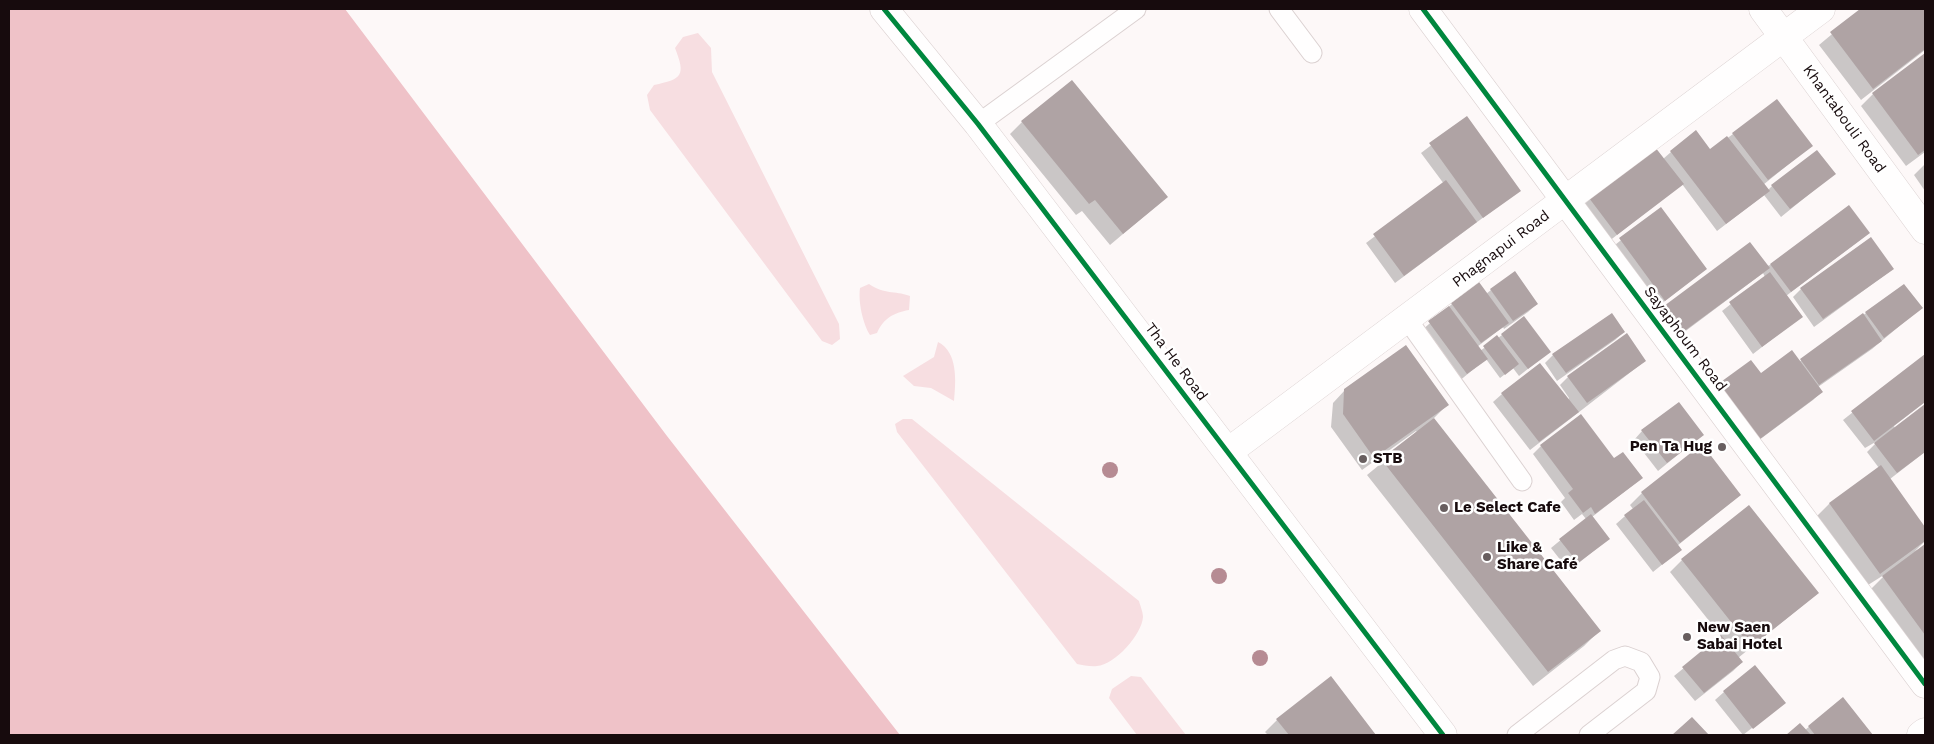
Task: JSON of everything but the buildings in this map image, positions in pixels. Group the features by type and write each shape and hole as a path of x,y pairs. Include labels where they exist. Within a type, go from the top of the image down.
{"street":[{"name":"Tha He Road","path":"884,9 978,124 1443,735"},
{"name":"Sayaphoum Road","path":"1423,9 1925,684"},
{"name":"Khantabouli Road","path":"1763,9 1925,230"},
{"name":"Phagnapui Road","path":"1228,452 1567,201 1821,9"},
{"path":"1920,735 1925,732"}],"lane":[{"path":"978,124 1136,9"},
{"path":"1279,9 1312,53"},
{"path":"1407,319 1522,481"},
{"path":"1517,735 1614,660 1625,656 1641,662 1650,677 1646,691 1589,735"}],"shaded area":[{"path":"9,9 345,9 667,436 900,735 9,735"},
{"path":"698,33 711,48 712,72 839,324 840,339 832,345 822,341 650,110 647,95 654,85 671,81 679,75 681,70 675,48 683,37"},
{"path":"869,284 880,290 910,296 909,310 890,317 883,323 877,333 870,335 865,325 860,300 860,288"},
{"path":"938,342 945,347 952,360 955,376 954,401 931,388 914,386 903,376 934,357"},
{"path":"903,419 912,419 1139,601 1143,615 1141,624 1133,640 1119,655 1097,666 1077,664 897,432 895,424"},
{"path":"1131,676 1141,677 1186,735 1137,735 1109,698 1112,689"}],"cycle path":[{"path":"884,9 978,124 1443,735"},
{"path":"1423,9 1925,684"}],"place":[{"name":"Pen Ta Hug","path":"1722,447"},
{"name":"STB","path":"1363,459"},
{"name":"Le Select Cafe","path":"1444,508"},
{"name":"Like & Share Café","path":"1487,557"},
{"name":"New Saen Sabai Hotel","path":"1687,637"}]}
